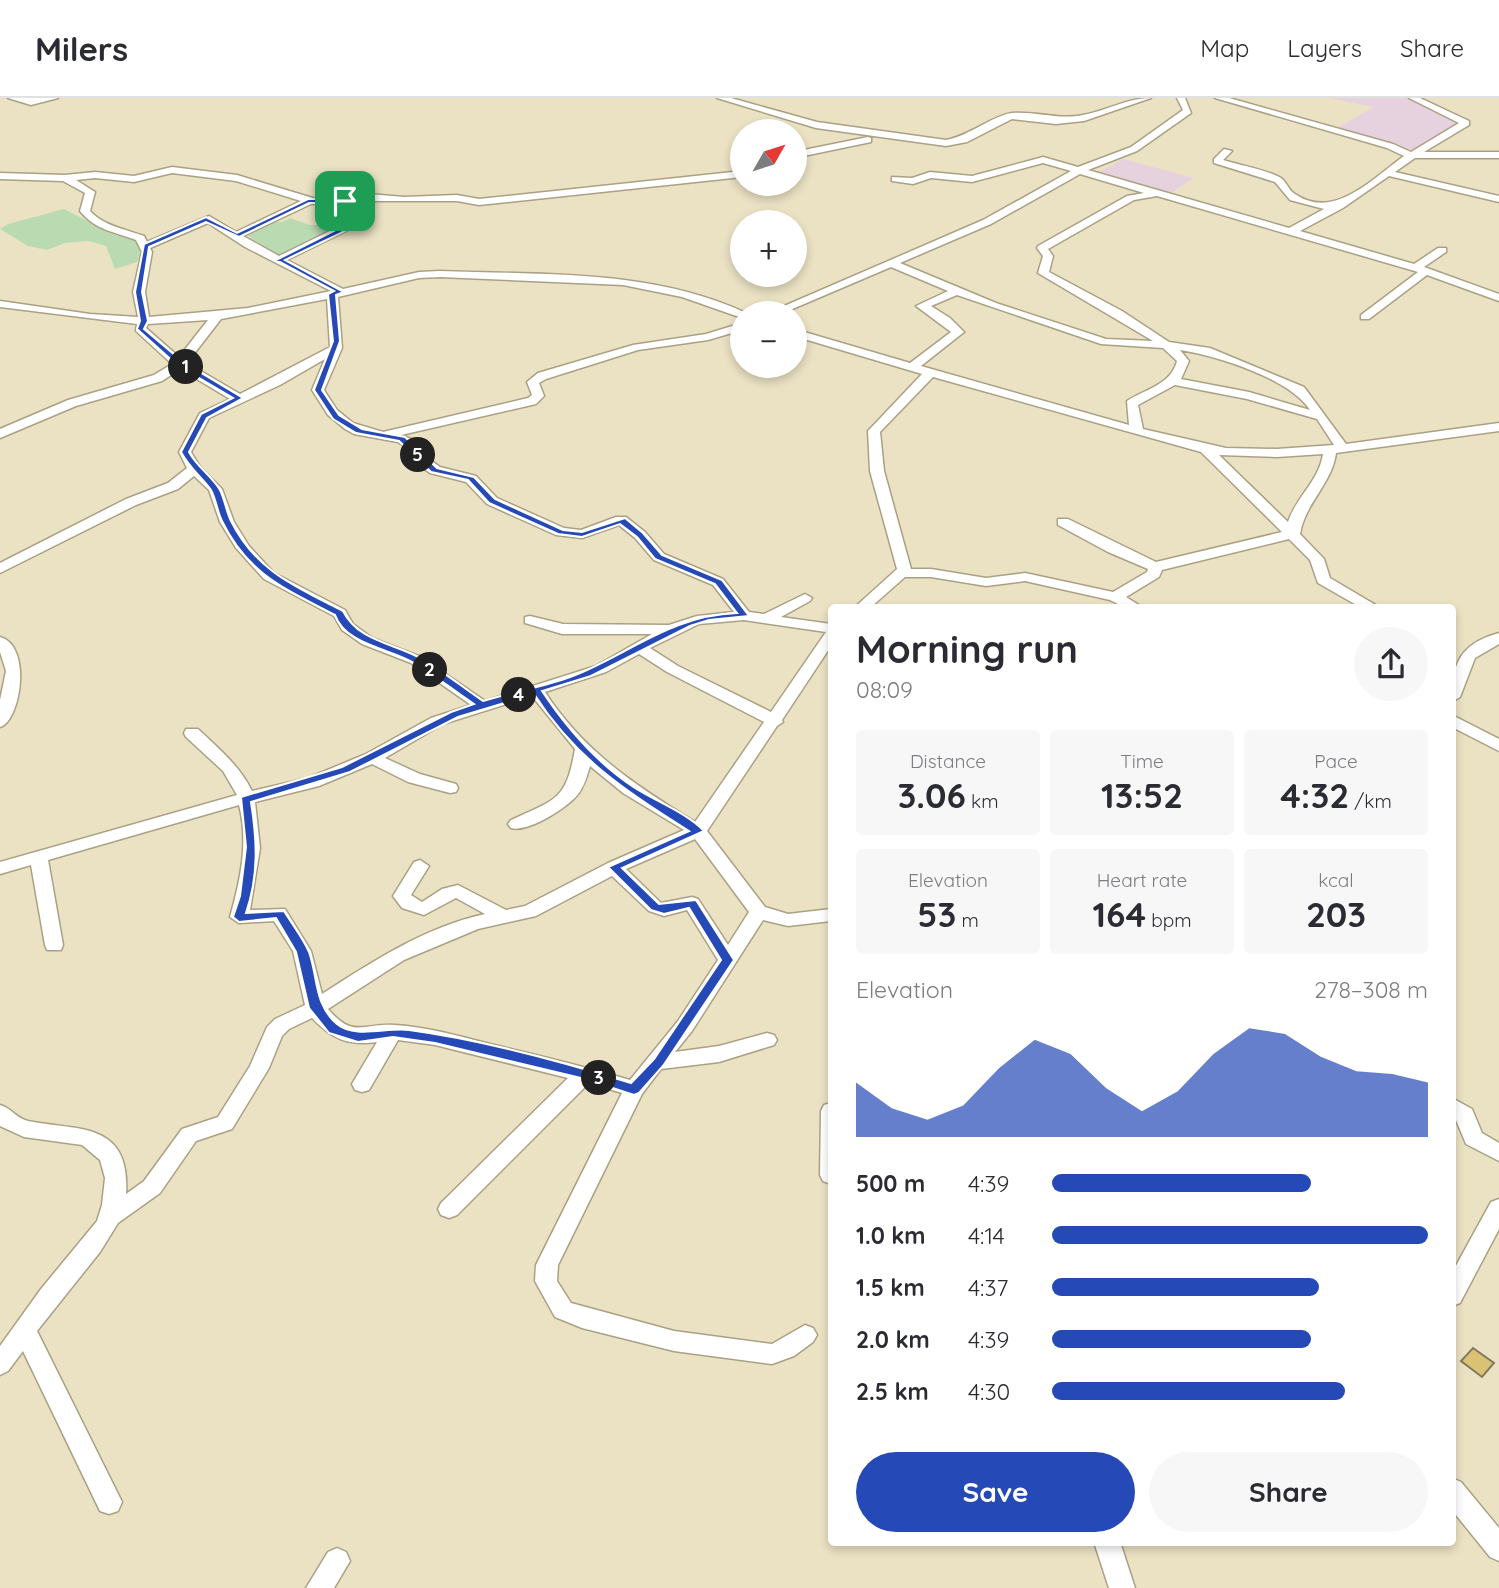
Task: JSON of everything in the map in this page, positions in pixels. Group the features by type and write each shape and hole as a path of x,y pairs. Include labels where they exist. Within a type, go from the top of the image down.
{"street":[{"path":"12,98 31,102 54,98"},
{"path":"721,98 816,125 957,142 1011,116 1056,121 1091,117 1147,98"},
{"path":"805,301 986,222 1080,170 1134,149 1188,111 1181,98"},
{"path":"1219,98 1390,146 1411,156 1499,155"},
{"path":"1292,232 1339,206 1411,156 1466,123 1413,98"},
{"path":"807,152 844,143 900,137"},
{"path":"1227,151 1217,161 1278,180 1284,191 1295,197 1329,207 1339,206"},
{"path":"895,179 913,181 930,176 972,179 1039,160 1421,270 1499,298"},
{"path":"65,178 90,192 172,170 232,177 308,201 457,198 479,202 730,175"},
{"path":"1387,173 1466,189 1499,199"},
{"path":"0,176 65,178 95,175 134,179"},
{"path":"90,192 87,214 114,231 140,238 146,246 139,292 144,321 140,329 180,364 239,398"},
{"path":"1137,430 1131,404 1174,381 1182,372 1183,360 1168,345 1079,289 1043,273 1042,267 1048,256 1042,248 1130,198 1158,193"},
{"path":"237,235 308,201"},
{"path":"280,260 342,229 365,208 345,201"},
{"path":"146,246 206,219 336,293"},
{"path":"1365,317 1442,250"},
{"path":"891,263 956,291 1105,342 1168,345 1206,351 1300,390 1310,400 1336,448 1327,473 1297,510 1293,534"},
{"path":"0,304 144,321 219,314 419,275 440,274 593,280 657,287 730,311"},
{"path":"912,367 958,332 946,320 922,306 956,291"},
{"path":"336,293 335,348 318,390 321,399 336,417 359,431 385,434 411,444 421,460 435,470 471,478 492,501 561,532 582,534 621,520 640,535 659,557 718,582 744,616"},
{"path":"0,433 72,403 150,382 180,364 219,314"},
{"path":"385,434 532,401 538,396 534,383 542,376 637,347 708,337 730,330"},
{"path":"807,336 930,373 1206,449 1266,453 1336,448 1499,427"},
{"path":"335,348 200,420 185,452 194,469 215,489 227,522 243,548 269,576 340,613 347,627 367,641 416,660 481,705"},
{"path":"866,604 902,573 904,562 877,471 872,437 878,425 930,373"},
{"path":"1174,381 1250,396 1319,416"},
{"path":"1206,449 1317,559 1323,580 1363,604"},
{"path":"0,569 131,502 173,486 194,469"},
{"path":"1063,522 1113,549 1155,567 1293,534"},
{"path":"1115,597 1154,574 1155,567"},
{"path":"902,573 931,573 986,582 1025,577 1115,597 1129,604"},
{"path":"768,618 806,598"},
{"path":"0,868 194,811 313,782 372,758 425,727 481,705 537,690 601,668 671,630 709,617 768,618 828,628"},
{"path":"530,620 562,629 671,630"},
{"path":"1458,655 1499,638"},
{"path":"0,1364 110,1217 152,1187 189,1135 225,1123 259,1068 276,1027 315,1008 397,955 474,923 501,915 530,911 614,867 698,831 775,722 828,640"},
{"path":"0,642 15,663 15,677 0,722"},
{"path":"640,648 675,673 738,698 775,722"},
{"path":"537,690 582,750 629,789 698,831 759,912 788,920 828,915"},
{"path":"1456,722 1499,747"},
{"path":"192,733 235,776 245,800 252,847 246,896 239,917 279,914 302,951 315,1008 334,1029 358,1037 393,1032 435,1038 585,1074 634,1089"},
{"path":"517,824 561,803 583,771 582,750"},
{"path":"372,758 414,778 450,788"},
{"path":"39,857 54,945"},
{"path":"420,866 403,889 402,896 408,904 424,909 448,893 458,891 501,915"},
{"path":"614,867 655,907 664,910 692,903 728,960"},
{"path":"759,912 659,1062 634,1089 547,1265 547,1281 563,1310 582,1318 674,1341 772,1354 786,1349 805,1335"},
{"path":"362,1084 393,1032"},
{"path":"659,1062 719,1054 767,1040"},
{"path":"449,1209 585,1074"},
{"path":"1456,1109 1465,1115 1473,1138 1499,1153"},
{"path":"0,1113 4,1119 25,1128 76,1134 103,1144 110,1154 113,1168 114,1194 110,1217"},
{"path":"1456,1289 1499,1208"},
{"path":"25,1331 109,1502"},
{"path":"1456,1495 1499,1548"},
{"path":"1108,1546 1122,1588"},
{"path":"319,1588 337,1561"}],"shaded area":[{"path":"1329,98 1406,98 1461,124 1417,149 1407,149 1335,129 1374,107"},
{"path":"1123,159 1194,178 1169,194 1096,174"}],"green space":[{"path":"64,209 117,236 129,235 140,239 143,253 137,262 115,269 106,246 88,241 65,243 47,250 28,246 0,229 8,224"},
{"path":"290,218 310,225 331,225 336,230 279,257 244,233 267,221 282,222"}],"building":[{"path":"1473,1348 1494,1363 1482,1377 1461,1361"}],"route":[{"path":"345,201 308,201 237,235 206,219 146,246 139,292 144,321 140,329 180,364 239,398 204,416 185,452 194,469 215,489 227,522 257,566 269,576 340,613 343,622 355,634 416,660 481,705 537,690 549,710 596,763 629,789 698,831 614,867 655,907 664,910 692,903 728,960 659,1062 634,1089 585,1074 435,1038 393,1032 358,1037 334,1029 321,1018 315,1008 302,951 279,914 239,917 251,867 252,830 245,800 313,782 346,769 372,758 425,727 481,705 588,674 671,630 696,620 744,616 718,582 659,557 640,535 621,520 582,534 561,532 492,501 471,478 440,473 426,465 411,444 402,439 359,431 336,417 321,399 318,390 337,341 332,294 341,292 280,260 326,239 342,229 365,208 363,205 345,201"}]}
